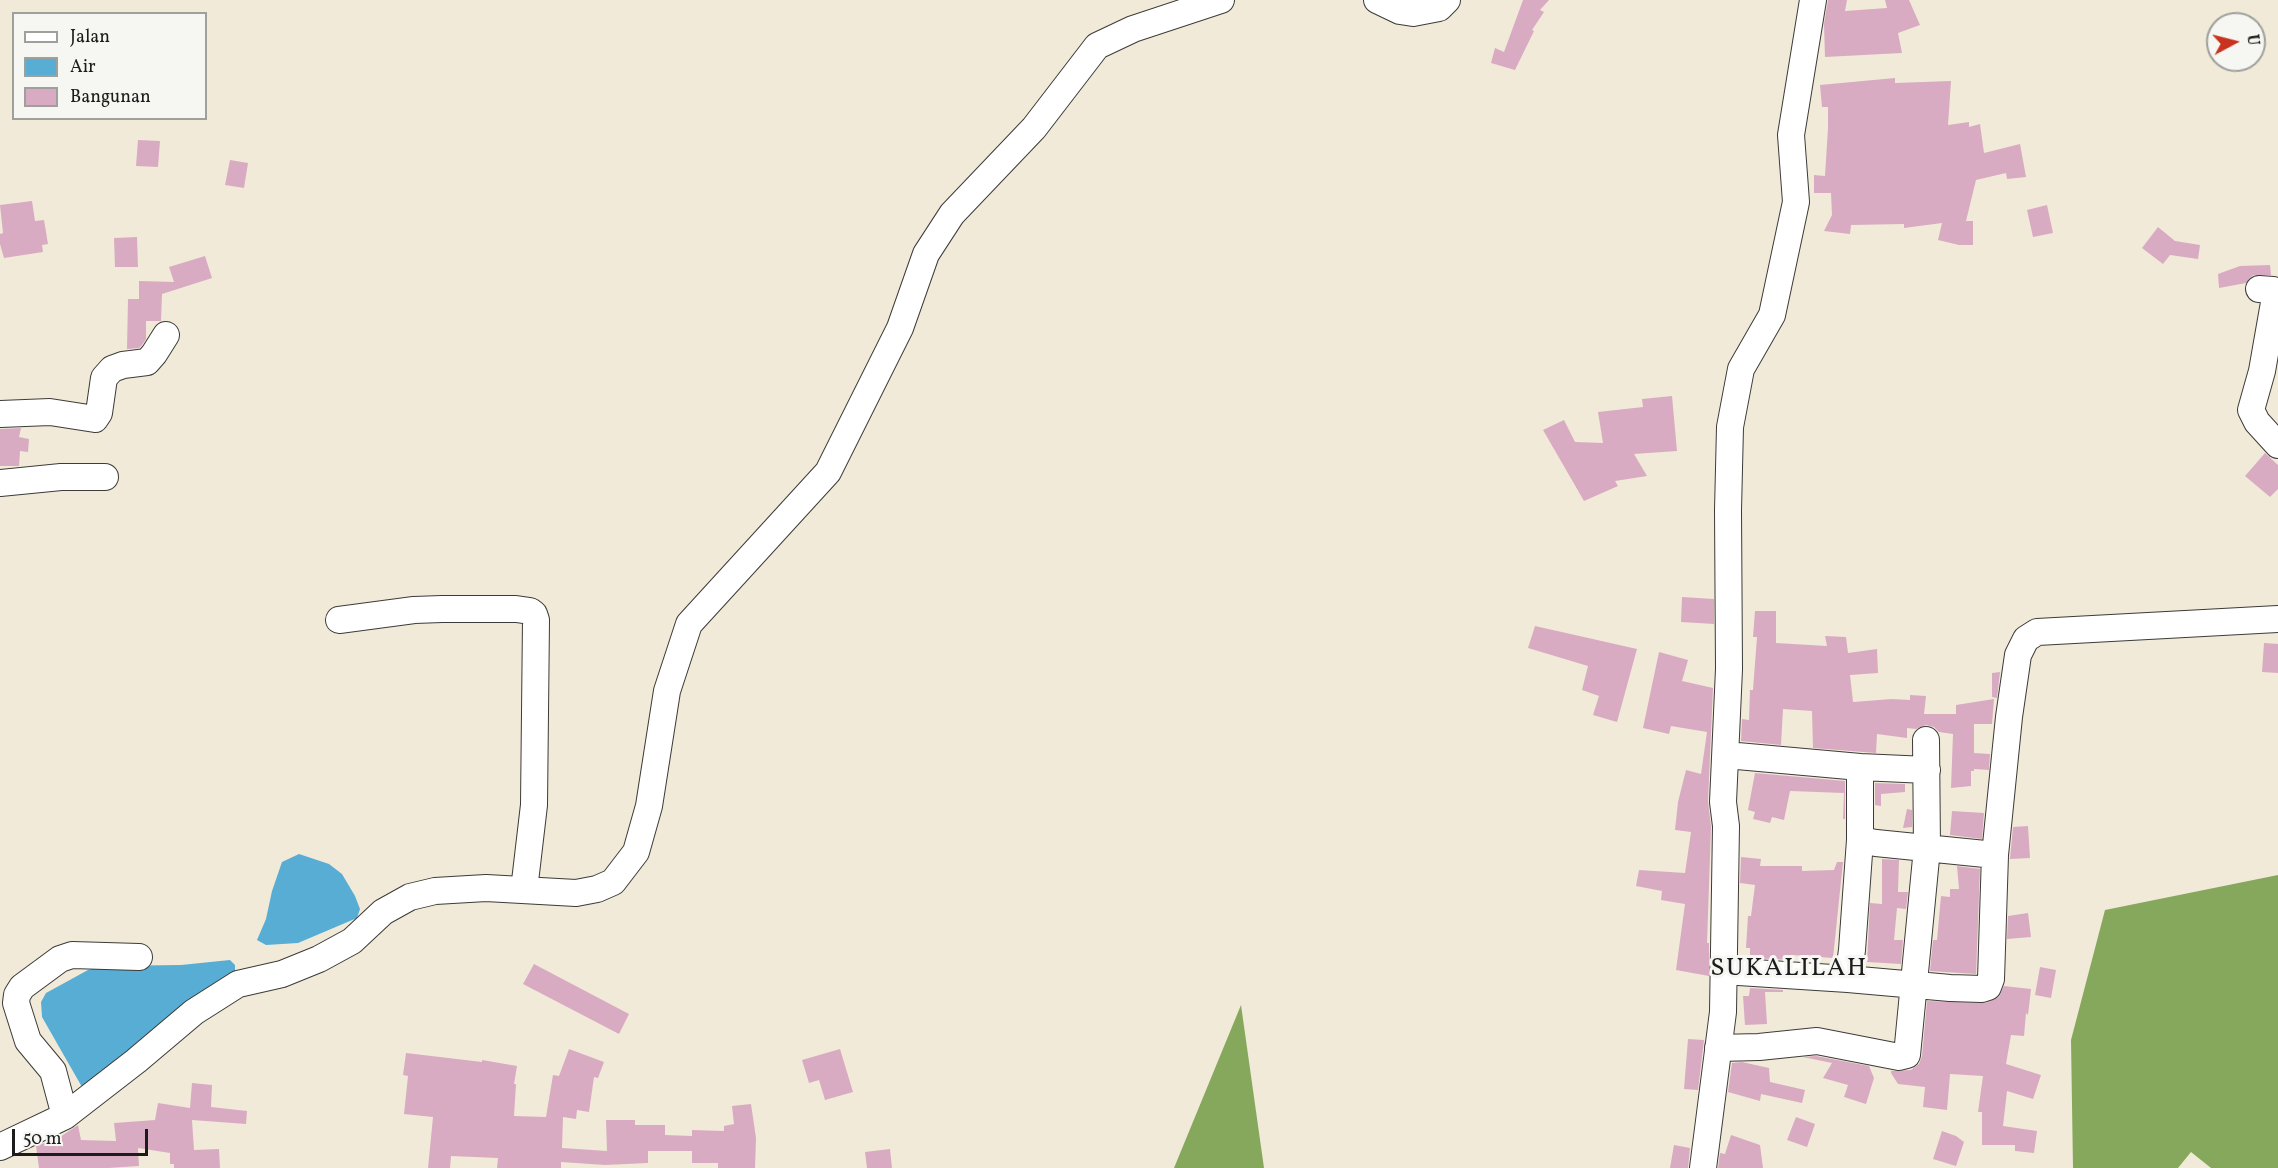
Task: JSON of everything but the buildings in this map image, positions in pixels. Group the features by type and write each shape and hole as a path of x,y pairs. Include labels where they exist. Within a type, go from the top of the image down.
{"street":[{"path":"0,1147 65,1116 194,1012 238,984 282,974 319,959 352,941 383,912 410,897 435,891 476,888 576,892 597,889 614,882 636,852 649,806 667,691 689,624 828,472 900,328 927,254 952,214 1034,128 1097,46 1133,29 1221,0"},
{"path":"1377,0 1400,11 1413,13 1439,8 1447,0"},
{"path":"1703,1168 1723,1012 1726,826 1723,802 1729,669 1730,427 1741,369 1772,315 1796,202 1791,135 1813,0"},
{"path":"2259,290 2273,290 2275,297 2262,371 2251,410 2257,422 2278,445"},
{"path":"0,414 50,412 95,419 99,413 104,378 112,369 147,362 166,335"},
{"path":"0,483 62,477 105,477"},
{"path":"339,620 442,609 516,609 530,611 534,614 536,620 534,805 524,890"},
{"path":"1723,971 1915,986 1982,989 1990,984 1995,855 2008,717 2018,655 2026,639 2045,630 2278,619"},
{"path":"1718,1048 1817,1041 1905,1057 1908,1052 1915,986 1927,848 1926,740"},
{"path":"1726,755 1860,767 1927,770"},
{"path":"1848,979 1860,840 1860,767"},
{"path":"1860,840 1995,855"},
{"path":"65,1116 53,1071 28,1041 16,1003 17,995 22,987 49,965 72,955 139,957"}],"green space":[{"path":"2278,875 2278,1168 2211,1168 2191,1152 2178,1168 2073,1168 2071,1040 2105,910"},
{"path":"1241,1005 1264,1168 1174,1168"}],"water":[{"path":"299,854 329,864 342,874 360,909 357,918 298,943 266,945 257,940 266,919 282,862"},
{"path":"230,960 235,965 235,974 82,1087 42,1017 41,1002 46,993 88,970 104,966 181,965"}],"district":[{"name":"SUKALILAH","path":"1789,970"}]}
